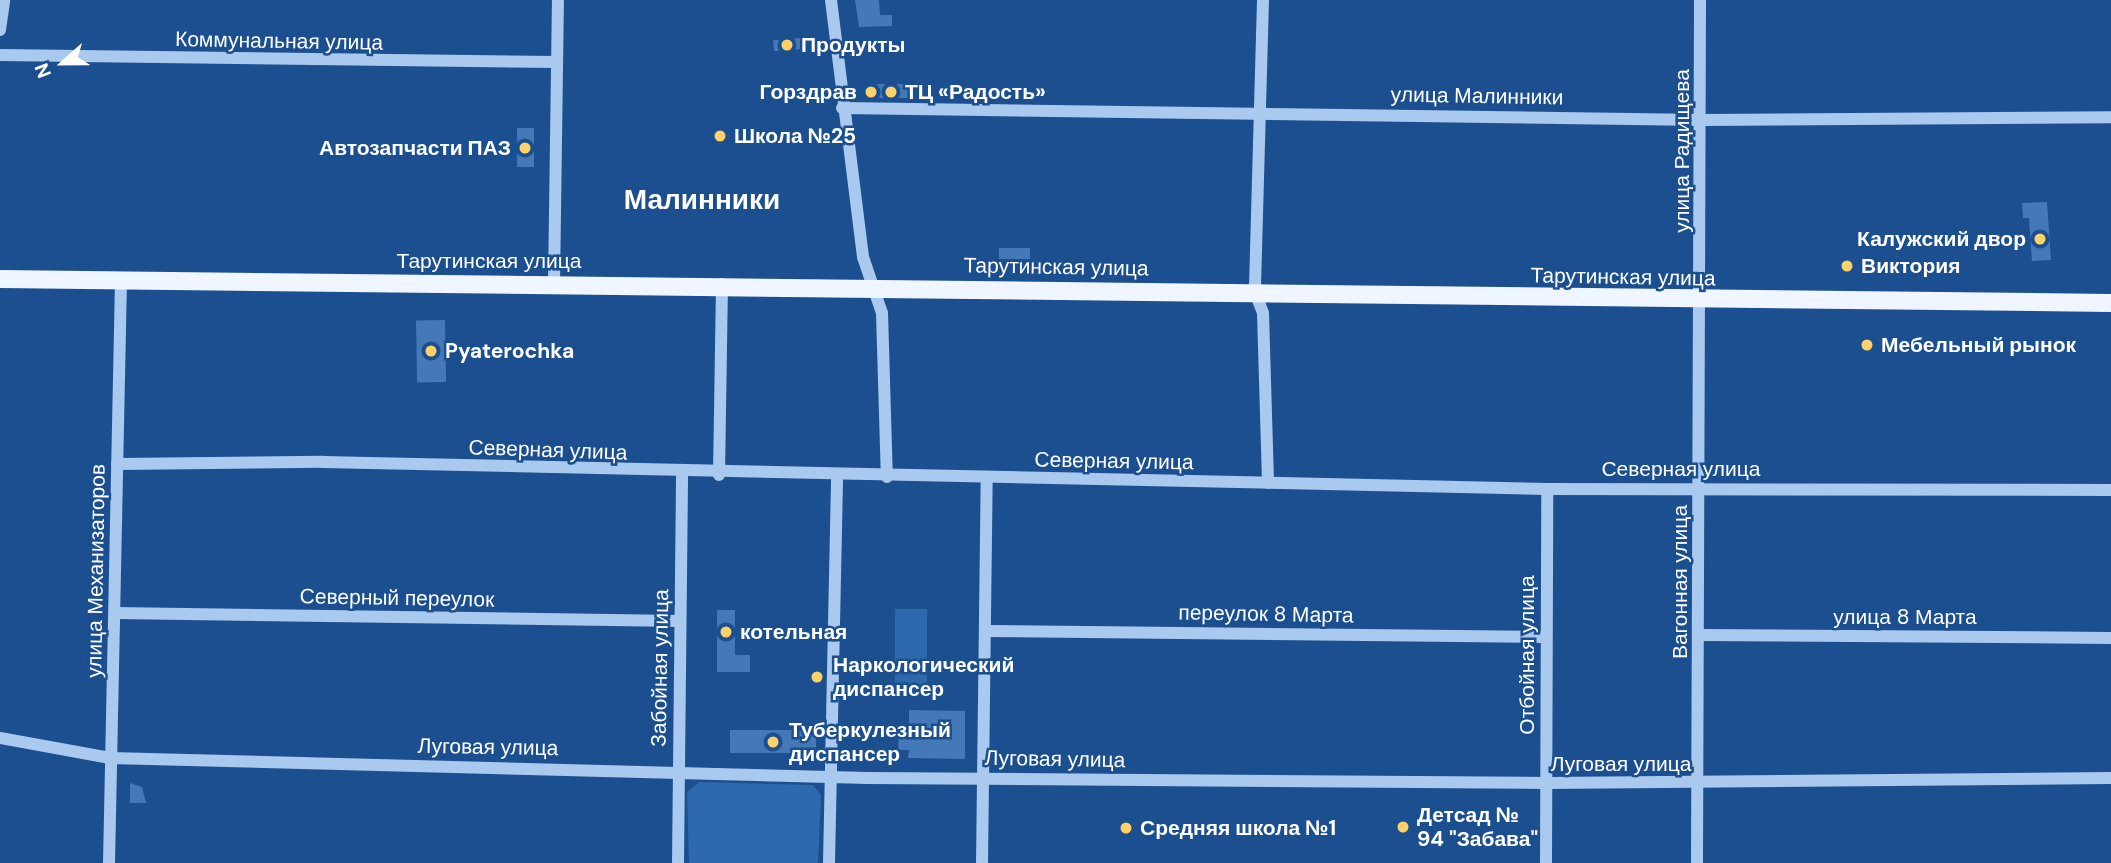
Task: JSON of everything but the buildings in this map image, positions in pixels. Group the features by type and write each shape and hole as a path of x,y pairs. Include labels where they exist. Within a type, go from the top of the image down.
{"main road":[{"name":"Тарутинская улица","path":"0,279 722,284 1702,302 2111,303"}],"street":[{"path":"0,30 4,0"},
{"path":"554,284 558,0"},
{"path":"831,0 842,108 871,287 882,313 887,477"},
{"path":"1263,0 1255,292 1263,313 1268,483"},
{"name":"улица Радищева","path":"1700,0 1702,302"},
{"name":"Коммунальная улица","path":"0,55 557,62"},
{"name":"улица Малинники","path":"842,108 1261,110 1702,120 2111,117"},
{"name":"улица Механизаторов","path":"109,863 121,281"},
{"path":"719,475 722,284"},
{"name":"Вагонная улица","path":"1697,863 1702,302"},
{"name":"Северная улица","path":"117,464 323,462 719,475 1547,489 2111,490"},
{"name":"Забойная улица","path":"678,863 682,474"},
{"path":"829,863 837,476"},
{"path":"982,863 987,478"},
{"name":"Отбойная улица","path":"1546,863 1547,489"},
{"name":"Северный переулок","path":"114,613 680,621"},
{"name":"переулок 8 Марта","path":"985,631 1546,637"},
{"name":"улица 8 Марта","path":"1699,635 2111,638"},
{"name":"Луговая улица","path":"0,737 110,758 831,777 1547,783 2111,778"}],"shaded area":[{"path":"895,609 927,609 927,694 895,694"},
{"path":"699,782 813,785 821,795 818,863 689,863 687,792"}],"place":[{"name":"Продукты","path":"787,45"},
{"name":"Горздрав","path":"871,92"},
{"name":"ТЦ «Радость»","path":"891,92"},
{"name":"Школа №25","path":"720,136"},
{"name":"Автозапчасти ПАЗ","path":"525,148"},
{"name":"Калужский двор","path":"2040,239"},
{"name":"Виктория","path":"1847,266"},
{"name":"Мебельный рынок","path":"1867,345"},
{"name":"Pyaterochka","path":"431,351"},
{"name":"котельная","path":"726,632"},
{"name":"Наркологический диспансер","path":"817,677"},
{"name":"Туберкулезный диспансер","path":"773,742"},
{"name":"Детсад № 94 \"Забава\"","path":"1403,827"},
{"name":"Средняя школа №1","path":"1126,828"}],"district":[{"name":"Малинники","path":"702,200"}]}
